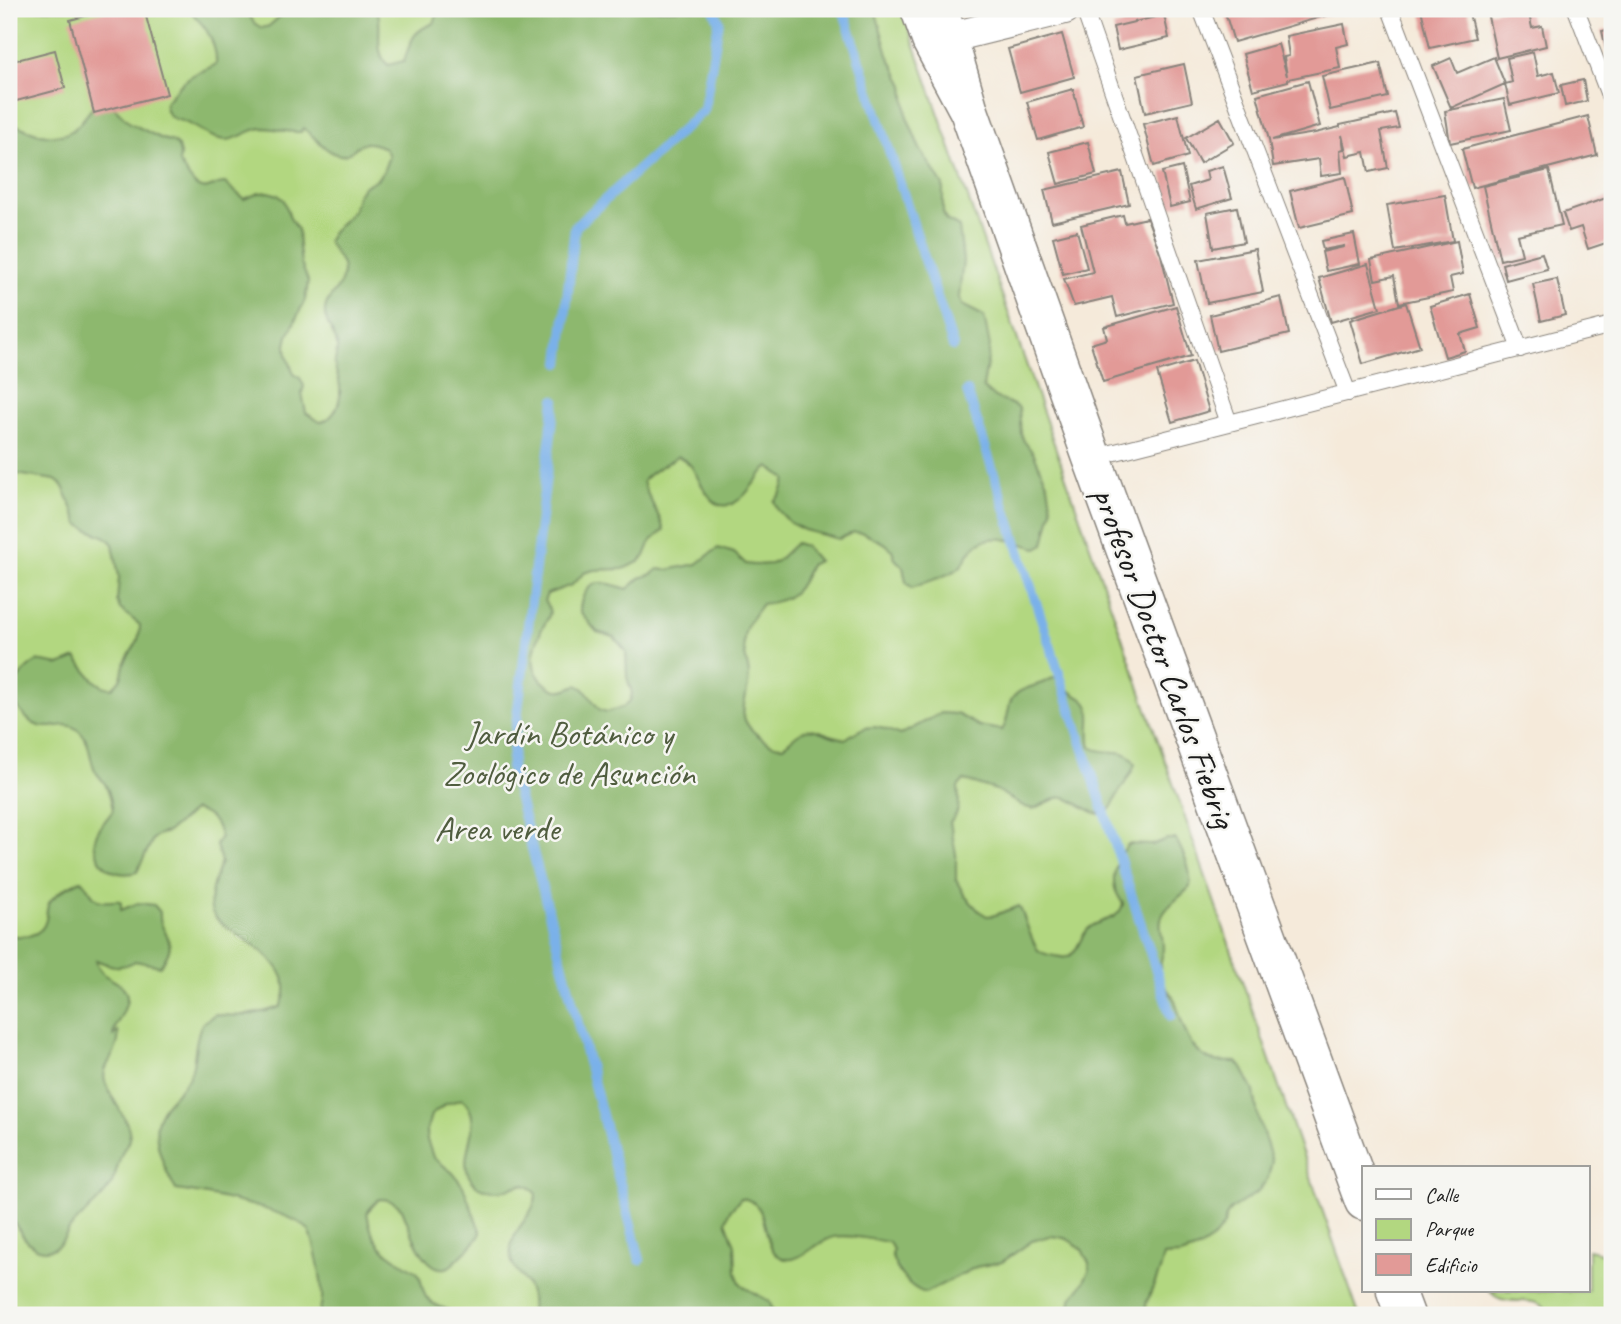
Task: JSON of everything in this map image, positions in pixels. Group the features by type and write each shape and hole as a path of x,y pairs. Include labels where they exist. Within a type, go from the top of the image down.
{"street":[{"name":"profesor Doctor Carlos Fiebrig","path":"920,9 931,40 969,111"},
{"path":"943,23 1065,9"},
{"name":"profesor Doctor Carlos Fiebrig","path":"943,23 969,111 1092,458 1362,1196"},
{"path":"1396,1292 1405,1315"}],"lane":[{"path":"1084,9 1229,423"},
{"path":"1201,9 1348,393"},
{"path":"1391,9 1520,349"},
{"path":"1577,9 1612,103"},
{"path":"1092,458 1612,326"}],"green space":[{"name":"Jardín Botánico y Zoológico de Asunción","path":"9,9 902,9 1359,1315 9,1315"},
{"name":"Jardín Botánico y Zoológico de Asunción","path":"190,9 246,9 254,23 262,28 269,26 288,9 377,9 379,46 388,65 404,61 413,37 434,23 437,9 875,9 888,55 904,85 907,117 920,149 943,185 943,212 946,220 959,227 963,261 959,297 962,305 984,316 990,346 983,387 995,397 1019,408 1024,441 1034,454 1048,485 1052,510 1044,544 1037,548 1005,539 989,539 974,547 958,569 912,588 906,582 903,567 886,544 863,533 854,532 839,539 804,530 790,523 774,501 780,495 786,479 769,467 740,499 731,505 722,505 709,496 691,466 678,456 643,481 664,530 651,541 645,556 639,562 623,569 584,573 572,585 547,594 544,601 550,614 536,646 534,666 541,679 555,690 565,690 577,685 584,689 600,710 607,712 623,707 630,701 632,693 627,677 626,651 614,637 597,632 580,612 583,596 589,588 604,583 628,589 640,578 658,569 697,564 718,548 734,553 746,564 771,564 796,543 805,546 818,561 810,565 798,588 788,597 762,604 750,621 744,639 749,676 744,715 751,729 768,742 784,746 808,729 845,739 870,727 900,735 941,713 957,714 979,726 1002,730 1015,695 1058,676 1068,689 1085,701 1090,713 1091,747 1121,752 1135,764 1107,813 1095,813 1065,797 1033,809 996,790 964,780 958,787 958,810 950,822 956,854 956,880 965,896 987,916 1019,906 1039,951 1061,957 1074,952 1089,928 1113,917 1120,910 1123,904 1116,890 1114,876 1119,859 1128,844 1152,845 1167,839 1176,839 1189,868 1190,887 1161,919 1161,978 1175,1001 1193,1046 1213,1061 1237,1062 1242,1068 1254,1091 1258,1117 1272,1161 1268,1178 1258,1192 1230,1210 1224,1225 1212,1240 1181,1255 1164,1256 1146,1304 1147,1315 1070,1315 1071,1299 1089,1271 1089,1263 1081,1248 1067,1239 1050,1236 1032,1241 1002,1262 976,1267 925,1293 908,1283 899,1272 889,1242 841,1236 828,1239 791,1259 777,1255 771,1247 759,1208 741,1198 729,1212 726,1221 735,1245 736,1272 740,1283 769,1301 775,1315 531,1315 529,1291 514,1267 511,1248 516,1233 533,1207 536,1193 529,1186 523,1185 493,1191 479,1187 472,1181 466,1161 472,1118 462,1099 446,1104 431,1115 426,1132 433,1157 453,1173 463,1186 481,1233 474,1243 451,1265 438,1268 424,1256 402,1209 397,1204 379,1199 367,1212 373,1235 384,1250 418,1273 429,1300 457,1315 319,1315 322,1297 318,1262 309,1231 301,1224 247,1204 176,1190 167,1173 157,1142 157,1121 164,1107 191,1072 202,1024 215,1014 248,1015 280,1007 285,994 284,982 281,973 268,957 221,922 211,909 212,891 221,862 216,845 220,838 219,832 212,820 194,810 168,832 153,839 137,872 125,874 109,869 98,856 94,841 113,810 107,787 97,774 84,736 70,726 45,727 34,724 22,713 14,698 15,684 37,661 60,665 76,658 100,685 112,688 122,676 125,662 139,636 140,625 120,609 117,601 119,577 113,544 106,537 79,524 62,485 55,480 9,473 9,122 41,134 66,134 79,124 95,105 110,103 130,123 178,146 179,163 199,187 208,188 225,183 244,199 269,192 284,200 290,218 298,230 301,263 308,281 305,300 288,336 287,355 294,374 304,386 302,393 306,413 320,422 333,414 340,393 335,366 337,345 327,322 325,307 339,286 343,273 341,262 328,241 353,210 363,187 383,172 389,156 385,148 367,143 345,155 334,154 303,128 301,132 296,132 263,128 222,140 169,116 165,103 182,83 216,64 210,36"},
{"path":"81,880 99,900 121,901 121,910 138,903 154,905 160,912 162,927 170,943 167,957 160,966 135,961 116,966 96,960 102,972 126,992 125,1008 113,1036 118,1031 117,1045 104,1075 107,1088 128,1126 129,1139 109,1188 71,1227 59,1245 44,1250 27,1241 9,1212 9,935 26,936 40,930 44,926 47,907 52,899"},
{"path":"1590,1250 1605,1254 1612,1252 1612,1315 1549,1315 1538,1304 1496,1297 1491,1292 1590,1292"}],"building":[{"path":"112,9 144,9 167,94 94,113 70,20"},
{"path":"1224,9 1335,9 1335,13 1234,42"},
{"path":"1421,9 1468,9 1475,38 1430,48"},
{"path":"1528,9 1532,28 1542,26 1546,46 1497,58 1487,12"},
{"path":"1164,15 1169,38 1118,50 1113,27"},
{"path":"1344,24 1348,44 1336,47 1340,68 1253,90 1243,54 1278,44 1287,76 1284,57 1289,56 1286,36"},
{"path":"1612,29 1612,52 1607,54 1602,31"},
{"path":"1062,34 1074,77 1020,92 1008,49"},
{"path":"55,50 65,88 9,103 9,62"},
{"path":"1533,52 1538,76 1554,72 1559,93 1510,105 1505,84 1512,82 1507,58"},
{"path":"1494,57 1505,84 1451,108 1433,66 1451,58 1457,73"},
{"path":"1380,63 1388,97 1330,110 1322,76"},
{"path":"1184,64 1192,102 1145,113 1137,75"},
{"path":"1583,80 1587,101 1565,106 1561,85"},
{"path":"1308,81 1320,126 1272,140 1315,133 1395,113 1399,128 1381,131 1388,168 1369,172 1365,152 1347,156 1342,135 1342,173 1321,176 1319,159 1273,166 1257,95"},
{"path":"1073,89 1083,127 1038,140 1027,102"},
{"path":"1504,99 1511,130 1450,143 1445,111"},
{"path":"1178,115 1188,156 1154,166 1143,124"},
{"path":"1588,116 1597,155 1472,188 1462,149"},
{"path":"1220,118 1234,143 1200,163 1186,138"},
{"path":"1088,142 1096,174 1058,184 1049,152"},
{"path":"1223,166 1232,198 1196,209 1189,186 1208,180 1206,171"},
{"path":"1182,167 1190,202 1170,207 1162,172"},
{"path":"1549,170 1562,225 1517,235 1522,255 1500,260 1483,186"},
{"path":"1122,172 1129,204 1052,222 1044,190"},
{"path":"1345,177 1353,215 1299,228 1290,191"},
{"path":"1445,195 1453,241 1395,251 1387,205"},
{"path":"1612,196 1612,241 1588,249 1581,227 1569,231 1563,213"},
{"path":"1237,207 1244,242 1213,248 1207,213"},
{"path":"1123,215 1125,223 1147,218 1161,255 1173,303 1117,317 1112,297 1074,306 1064,279 1093,272 1081,225"},
{"path":"1077,231 1087,268 1063,274 1053,237"},
{"path":"1354,234 1360,264 1326,271 1322,252 1344,246 1323,250 1321,241"},
{"path":"1457,241 1463,274 1450,277 1453,292 1399,303 1394,276 1375,280 1371,260"},
{"path":"1255,249 1263,292 1207,303 1198,260"},
{"path":"1542,253 1547,269 1506,280 1502,264"},
{"path":"1368,264 1380,308 1331,322 1319,278"},
{"path":"1557,279 1565,315 1541,321 1533,284"},
{"path":"1470,294 1480,328 1460,334 1465,351 1445,357 1430,306"},
{"path":"1281,297 1289,334 1218,351 1210,315"},
{"path":"1406,303 1420,347 1363,364 1350,320"},
{"path":"1176,306 1191,356 1103,382 1091,344 1107,339 1104,327"},
{"path":"1194,361 1209,411 1172,422 1157,372"}],"waterway":[{"path":"560,363 575,227 704,110 719,21 714,9"},
{"path":"843,9 953,346"},
{"path":"967,391 1171,1016"},
{"path":"555,400 511,768 640,1260"}],"park label":[{"name":"Area verde","path":"497,828"}]}
